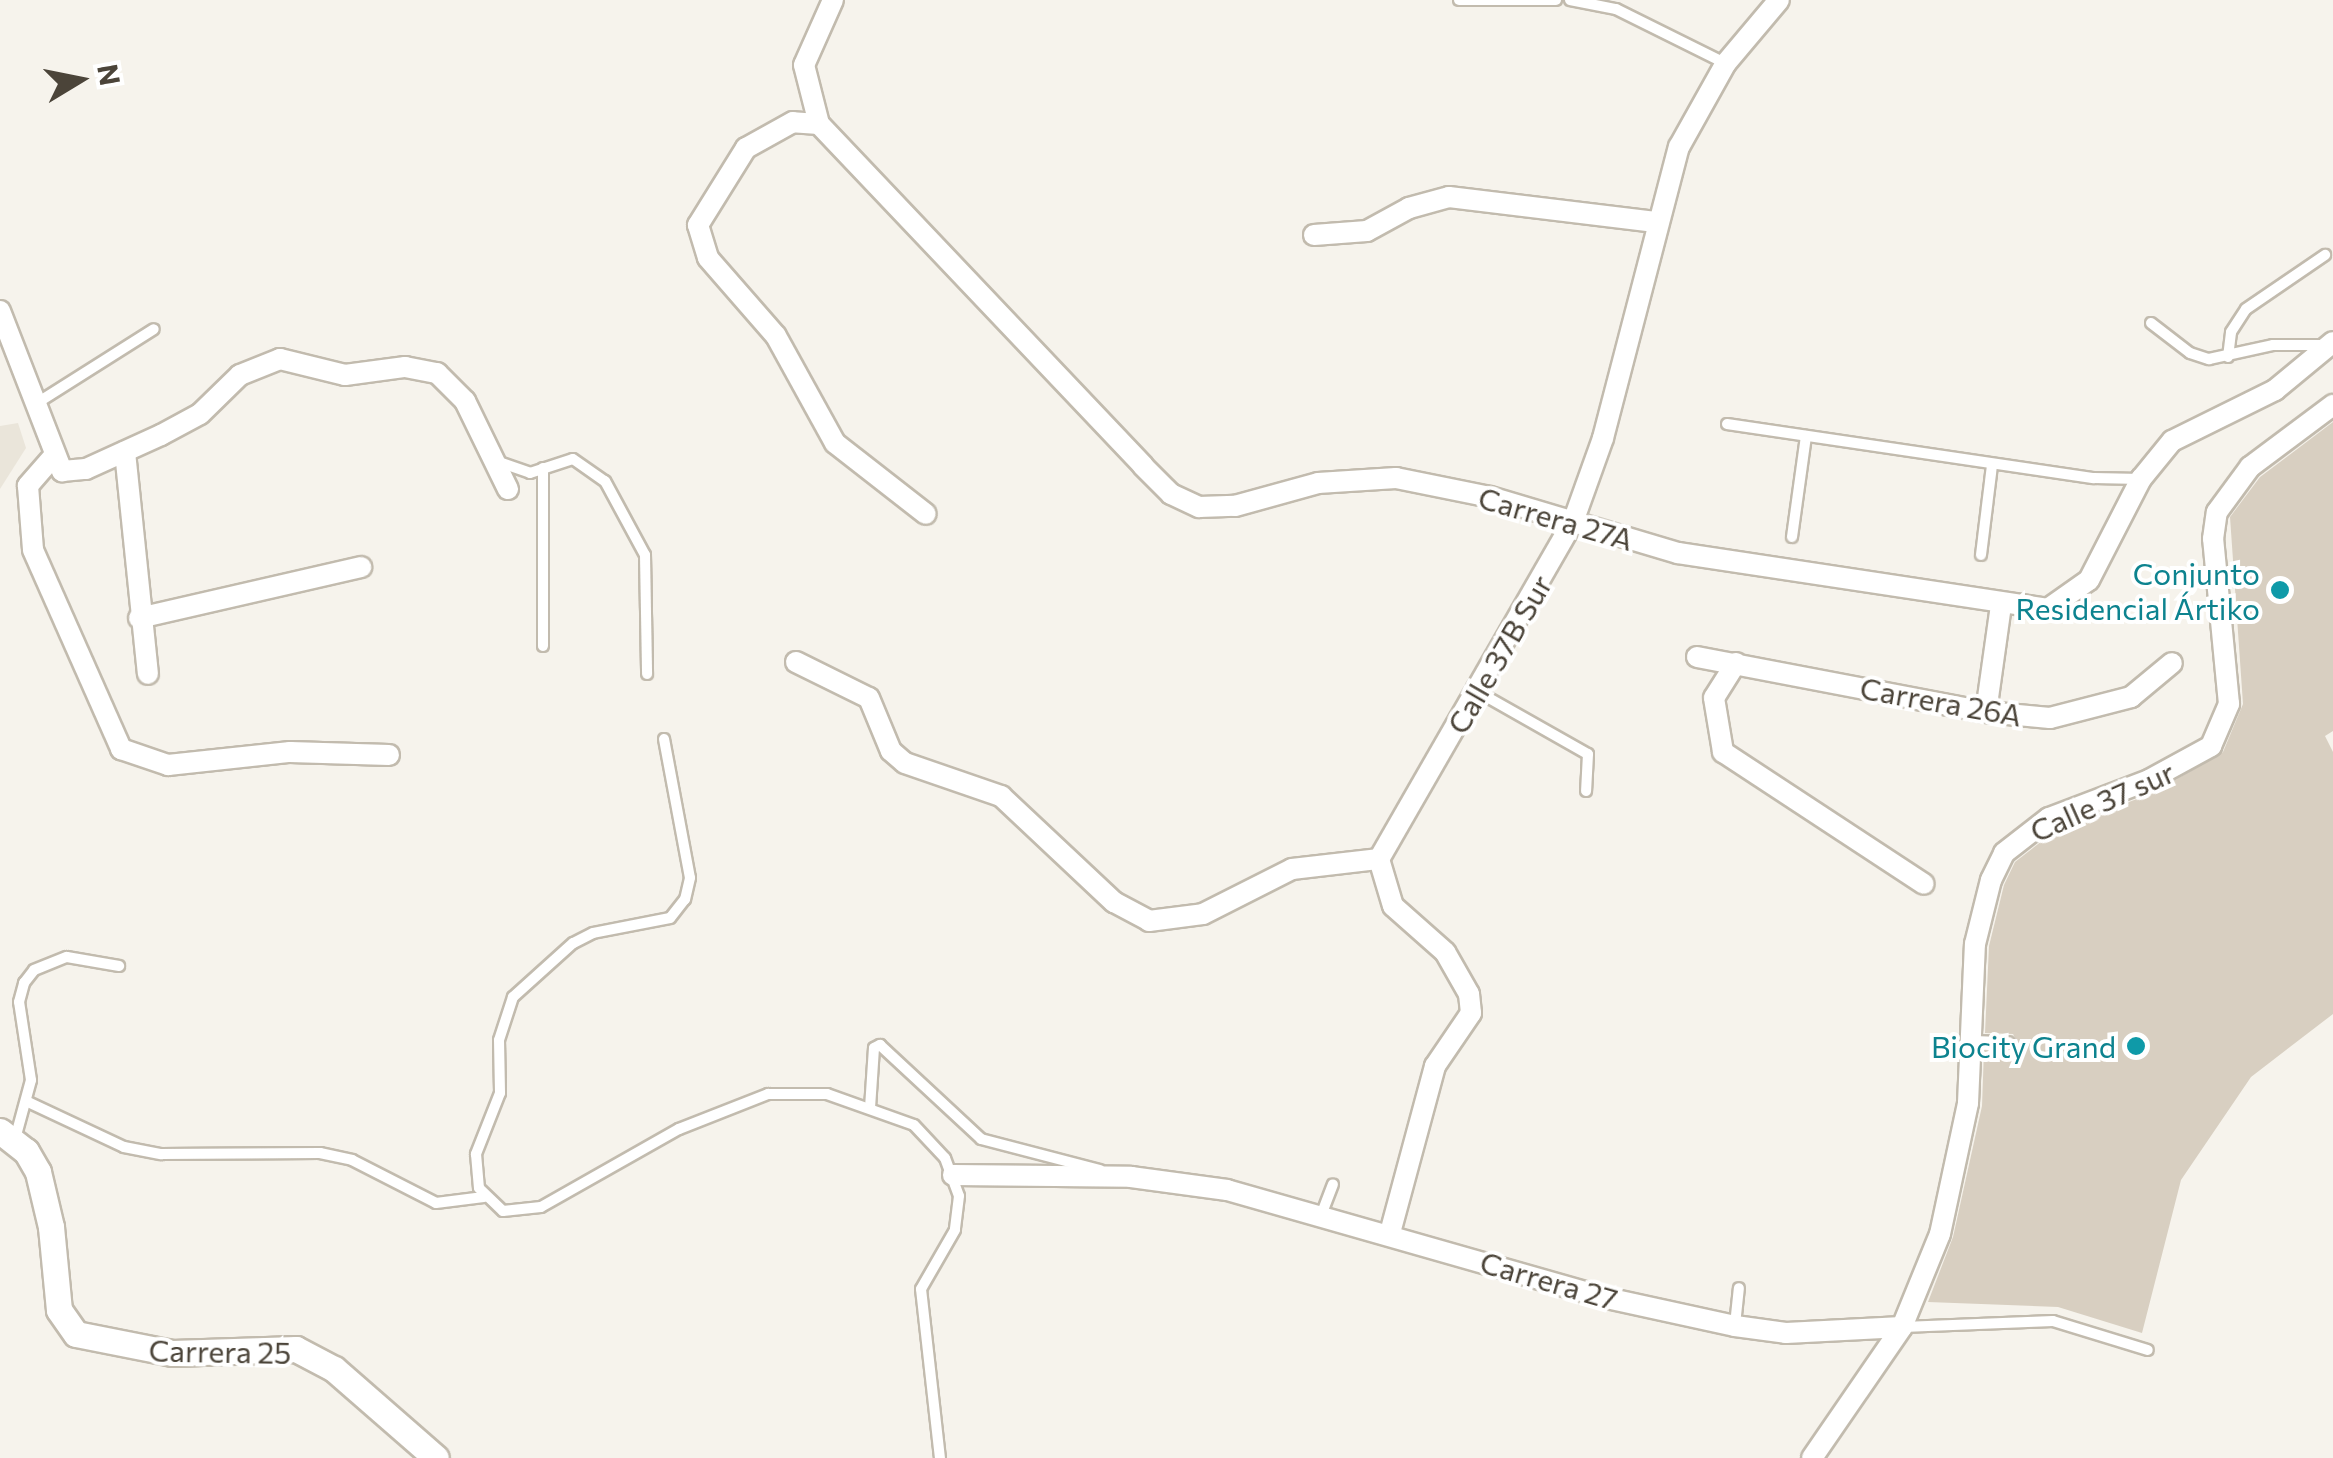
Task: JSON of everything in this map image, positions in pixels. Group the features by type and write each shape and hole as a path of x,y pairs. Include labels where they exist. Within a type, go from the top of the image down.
{"street":[{"path":"832,0 804,65 819,124 793,122 746,148 698,225 708,258 776,336 835,443 926,514"},
{"name":"Calle 37B Sur","path":"1379,859 1480,693 1573,522 1603,438 1655,222 1679,147 1726,63 1779,0"},
{"name":"Carrera 27A","path":"819,124 1090,412 1188,503 1235,506 1318,483 1396,478 1678,552 2001,605 2048,609 2074,596 2089,580 2141,480 2172,440 2275,390 2331,343"},
{"path":"1314,234 1367,231 1409,208 1449,197 1655,222"},
{"path":"0,311 52,458 62,472 75,472 125,452 200,414 258,364 280,359 345,375 405,367 437,373 465,401 508,488"},
{"name":"Calle 37 sur","path":"1812,1458 1902,1327 1940,1234 1968,1103 1979,910 2004,853 2049,818 2150,780 2211,746 2228,704 2214,556 2217,512 2250,467 2333,405"},
{"path":"125,452 139,618 148,674"},
{"path":"52,458 28,486 33,550 122,749 168,765 290,752 388,755"},
{"path":"139,618 360,567"},
{"path":"1986,712 2001,605"},
{"name":"Carrera 26A","path":"1696,657 1986,712 2078,715 2132,697 2172,663"},
{"path":"796,662 869,698 891,750 904,763 1002,796 1114,902 1149,921 1203,914 1292,869 1379,859 1393,906 1445,952 1470,994 1471,1013 1435,1066 1390,1233"},
{"path":"1736,663 1714,698 1723,752 1924,884"},
{"name":"Carrera 25","path":"8,1135 38,1172 52,1228 59,1310 76,1334 172,1353 296,1349 334,1369 436,1458"},
{"name":"Carrera 27","path":"953,1175 1131,1177 1227,1190 1320,1219 1390,1233 1602,1297 1735,1326 1786,1334 1902,1327"}],"lane":[{"path":"1459,0 1556,0"},
{"path":"1570,0 1616,9 1726,63"},
{"path":"2228,357 2236,320 2325,254"},
{"path":"2150,323 2190,354 2228,357 2273,345 2331,343"},
{"path":"36,404 154,328"},
{"path":"1728,424 1992,464 2141,480"},
{"path":"1792,537 1806,436"},
{"path":"496,460 518,471 573,459 591,466 637,532 645,555 647,674"},
{"path":"1981,555 1992,464"},
{"path":"542,468 542,646"},
{"path":"1480,693 1588,754 1586,791"},
{"path":"484,1197 476,1154 500,1093 499,1040 512,997 573,943 670,918 685,899 690,878 664,738"},
{"path":"8,1135 28,1102 30,1054 19,1002 24,983 34,970 66,957 119,966"},
{"path":"1972,1041 2009,1042"},
{"path":"870,1108 874,1048 880,1045 981,1139 1131,1177"},
{"path":"28,1102 124,1146 161,1154 320,1153 352,1160 436,1203 484,1197 510,1213 559,1202 647,1145 768,1094 827,1094 870,1108 923,1132 953,1175 960,1196 955,1230 921,1289 940,1458"},
{"path":"1320,1219 1333,1184"},
{"path":"1735,1326 1739,1288"},
{"name":"Carrera 27","path":"1902,1327 2053,1321 2148,1350"}],"shaded area":[{"path":"18,423 26,448 0,489 0,426"}],"building":[{"name":"Biocity Grand","path":"2333,422 2333,731 2325,736 2333,752 2333,1014 2251,1077 2181,1180 2142,1333 2058,1307 1928,1302 1953,1237 1982,1106 1984,1050 2010,1051 2018,1043 2013,1034 1985,1033 1989,946 2004,885 2015,862 2056,830 2155,792 2223,752 2243,704 2230,517 2260,477"}],"place":[{"name":"Conjunto Residencial Ártiko","path":"2280,590"},
{"name":"Biocity Grand","path":"2136,1046"}]}
